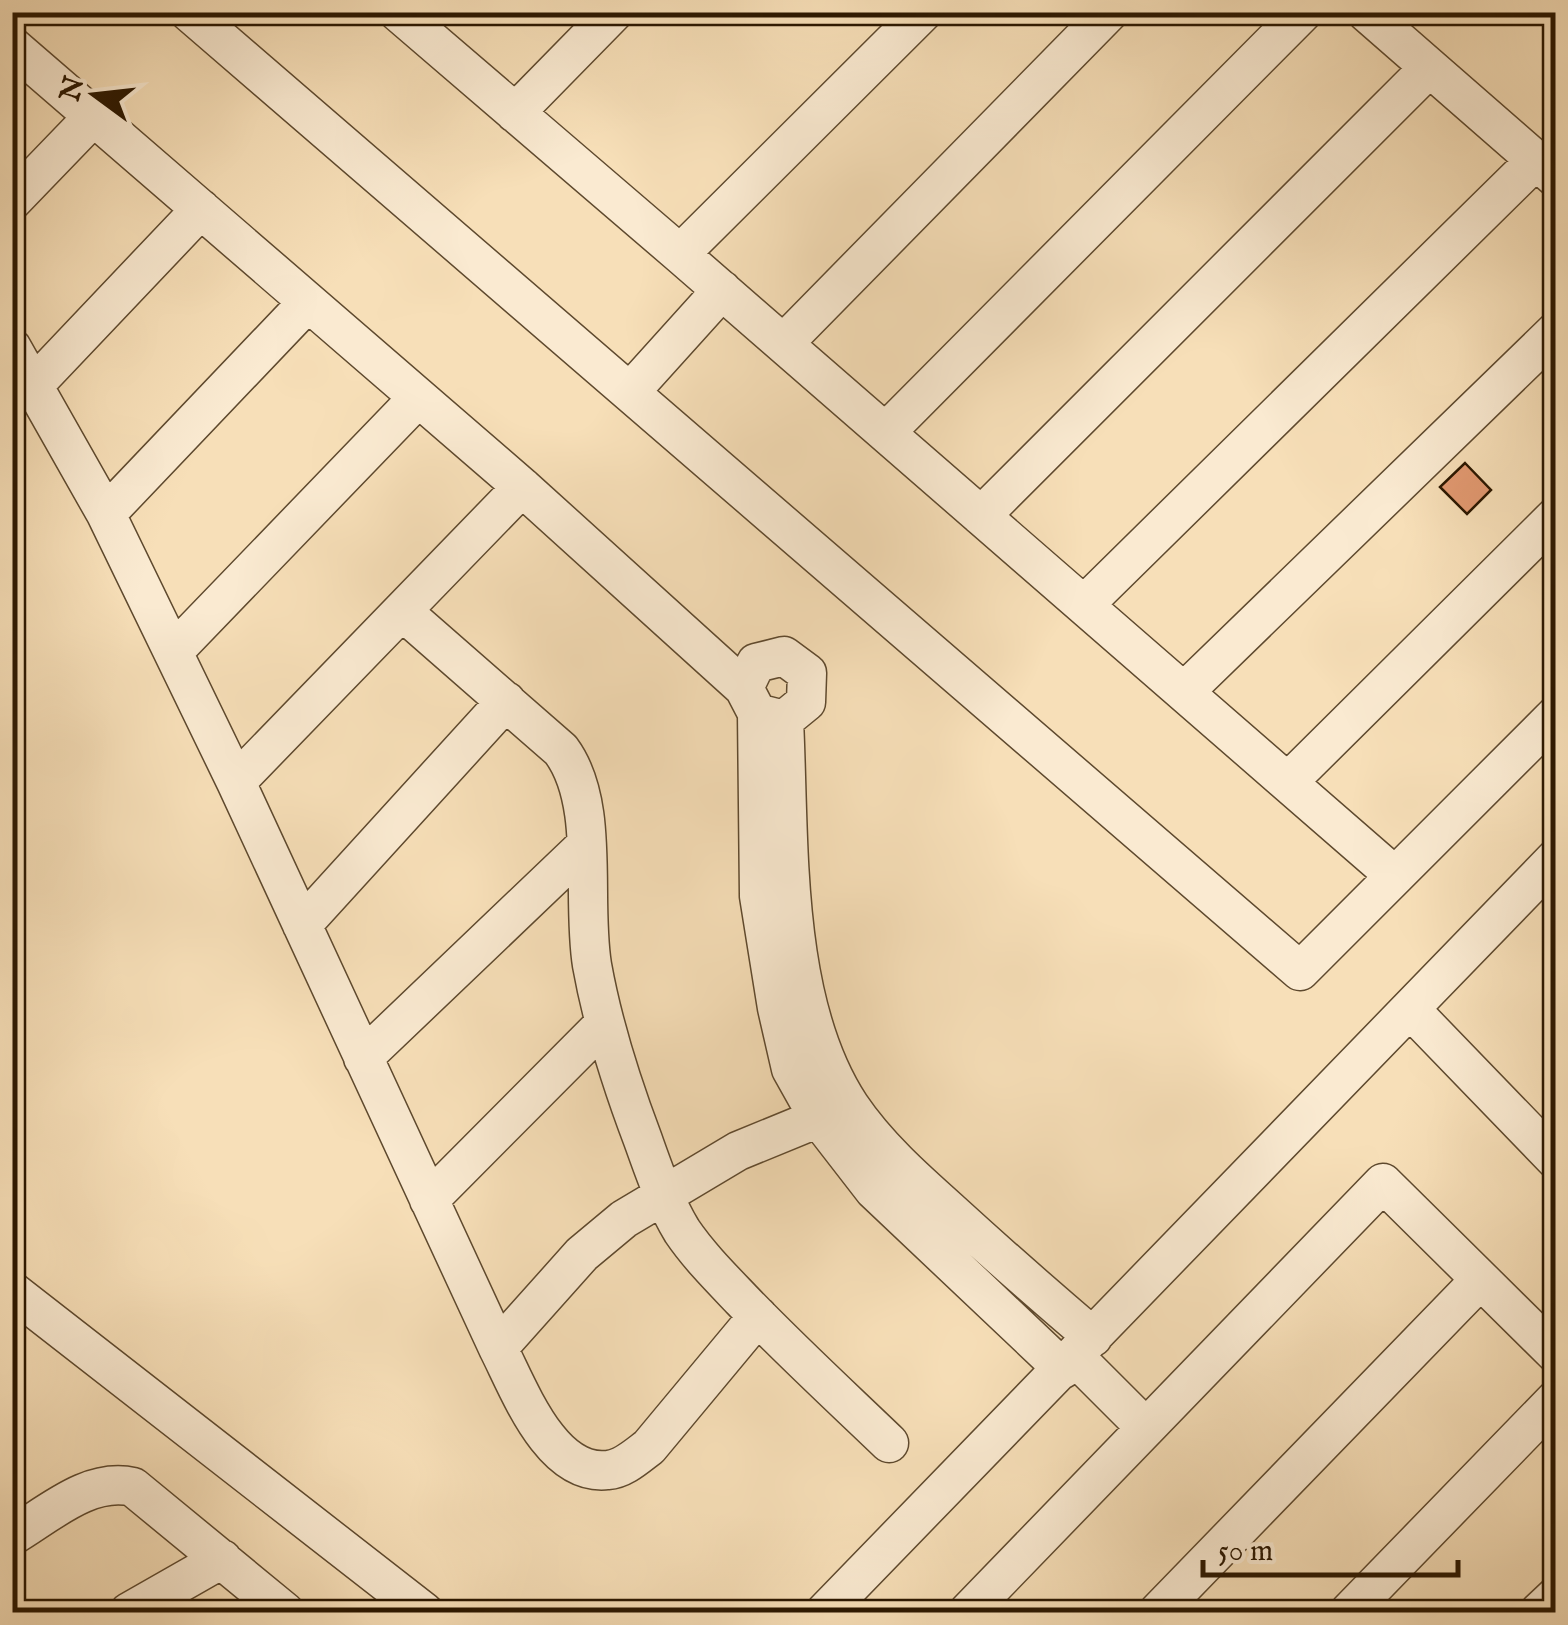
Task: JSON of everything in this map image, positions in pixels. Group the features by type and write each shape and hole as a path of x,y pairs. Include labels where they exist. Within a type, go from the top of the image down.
{"street":[{"path":"189,12 1300,972 1556,715"},
{"path":"515,113 614,12"},
{"path":"680,254 923,12"},
{"path":"784,344 1108,12"},
{"path":"886,432 1303,12"},
{"path":"1084,605 1546,169 1366,12"},
{"path":"410,16 515,113 1395,876"},
{"path":"12,46 522,487 762,707 802,977 821,1042 834,1112 874,1190 1077,1354 1146,1428"},
{"path":"982,516 1430,68"},
{"path":"12,201 94,116"},
{"path":"33,386 201,210"},
{"path":"630,392 722,290"},
{"path":"106,514 308,302"},
{"path":"1184,692 1556,330"},
{"path":"12,348 106,514 236,782 498,1348 532,1416 555,1448 590,1469 610,1470 632,1461 649,1447 758,1316"},
{"path":"173,652 418,398"},
{"path":"236,782 522,487"},
{"path":"1288,782 1556,516"},
{"path":"402,611 562,750 575,768 582,790 586,910 604,1024 622,1086 662,1193 682,1230 758,1316 889,1443"},
{"path":"302,925 506,701"},
{"path":"363,1058 585,846"},
{"path":"825,1612 1556,858"},
{"path":"1412,1010 1556,1160"},
{"path":"429,1200 604,1024"},
{"path":"498,1348 582,1254 624,1219 738,1151 834,1112"},
{"path":"968,1612 1383,1182 1556,1354"},
{"path":"1158,1612 1480,1280"},
{"path":"12,1291 424,1612"},
{"path":"1349,1612 1556,1399"},
{"path":"12,1536 93,1488 118,1484 147,1496 285,1612"},
{"path":"130,1612 222,1559"},
{"path":"1540,1612 1556,1596"}],"building":[{"path":"1465,463 1491,490 1467,514 1440,487"}]}
